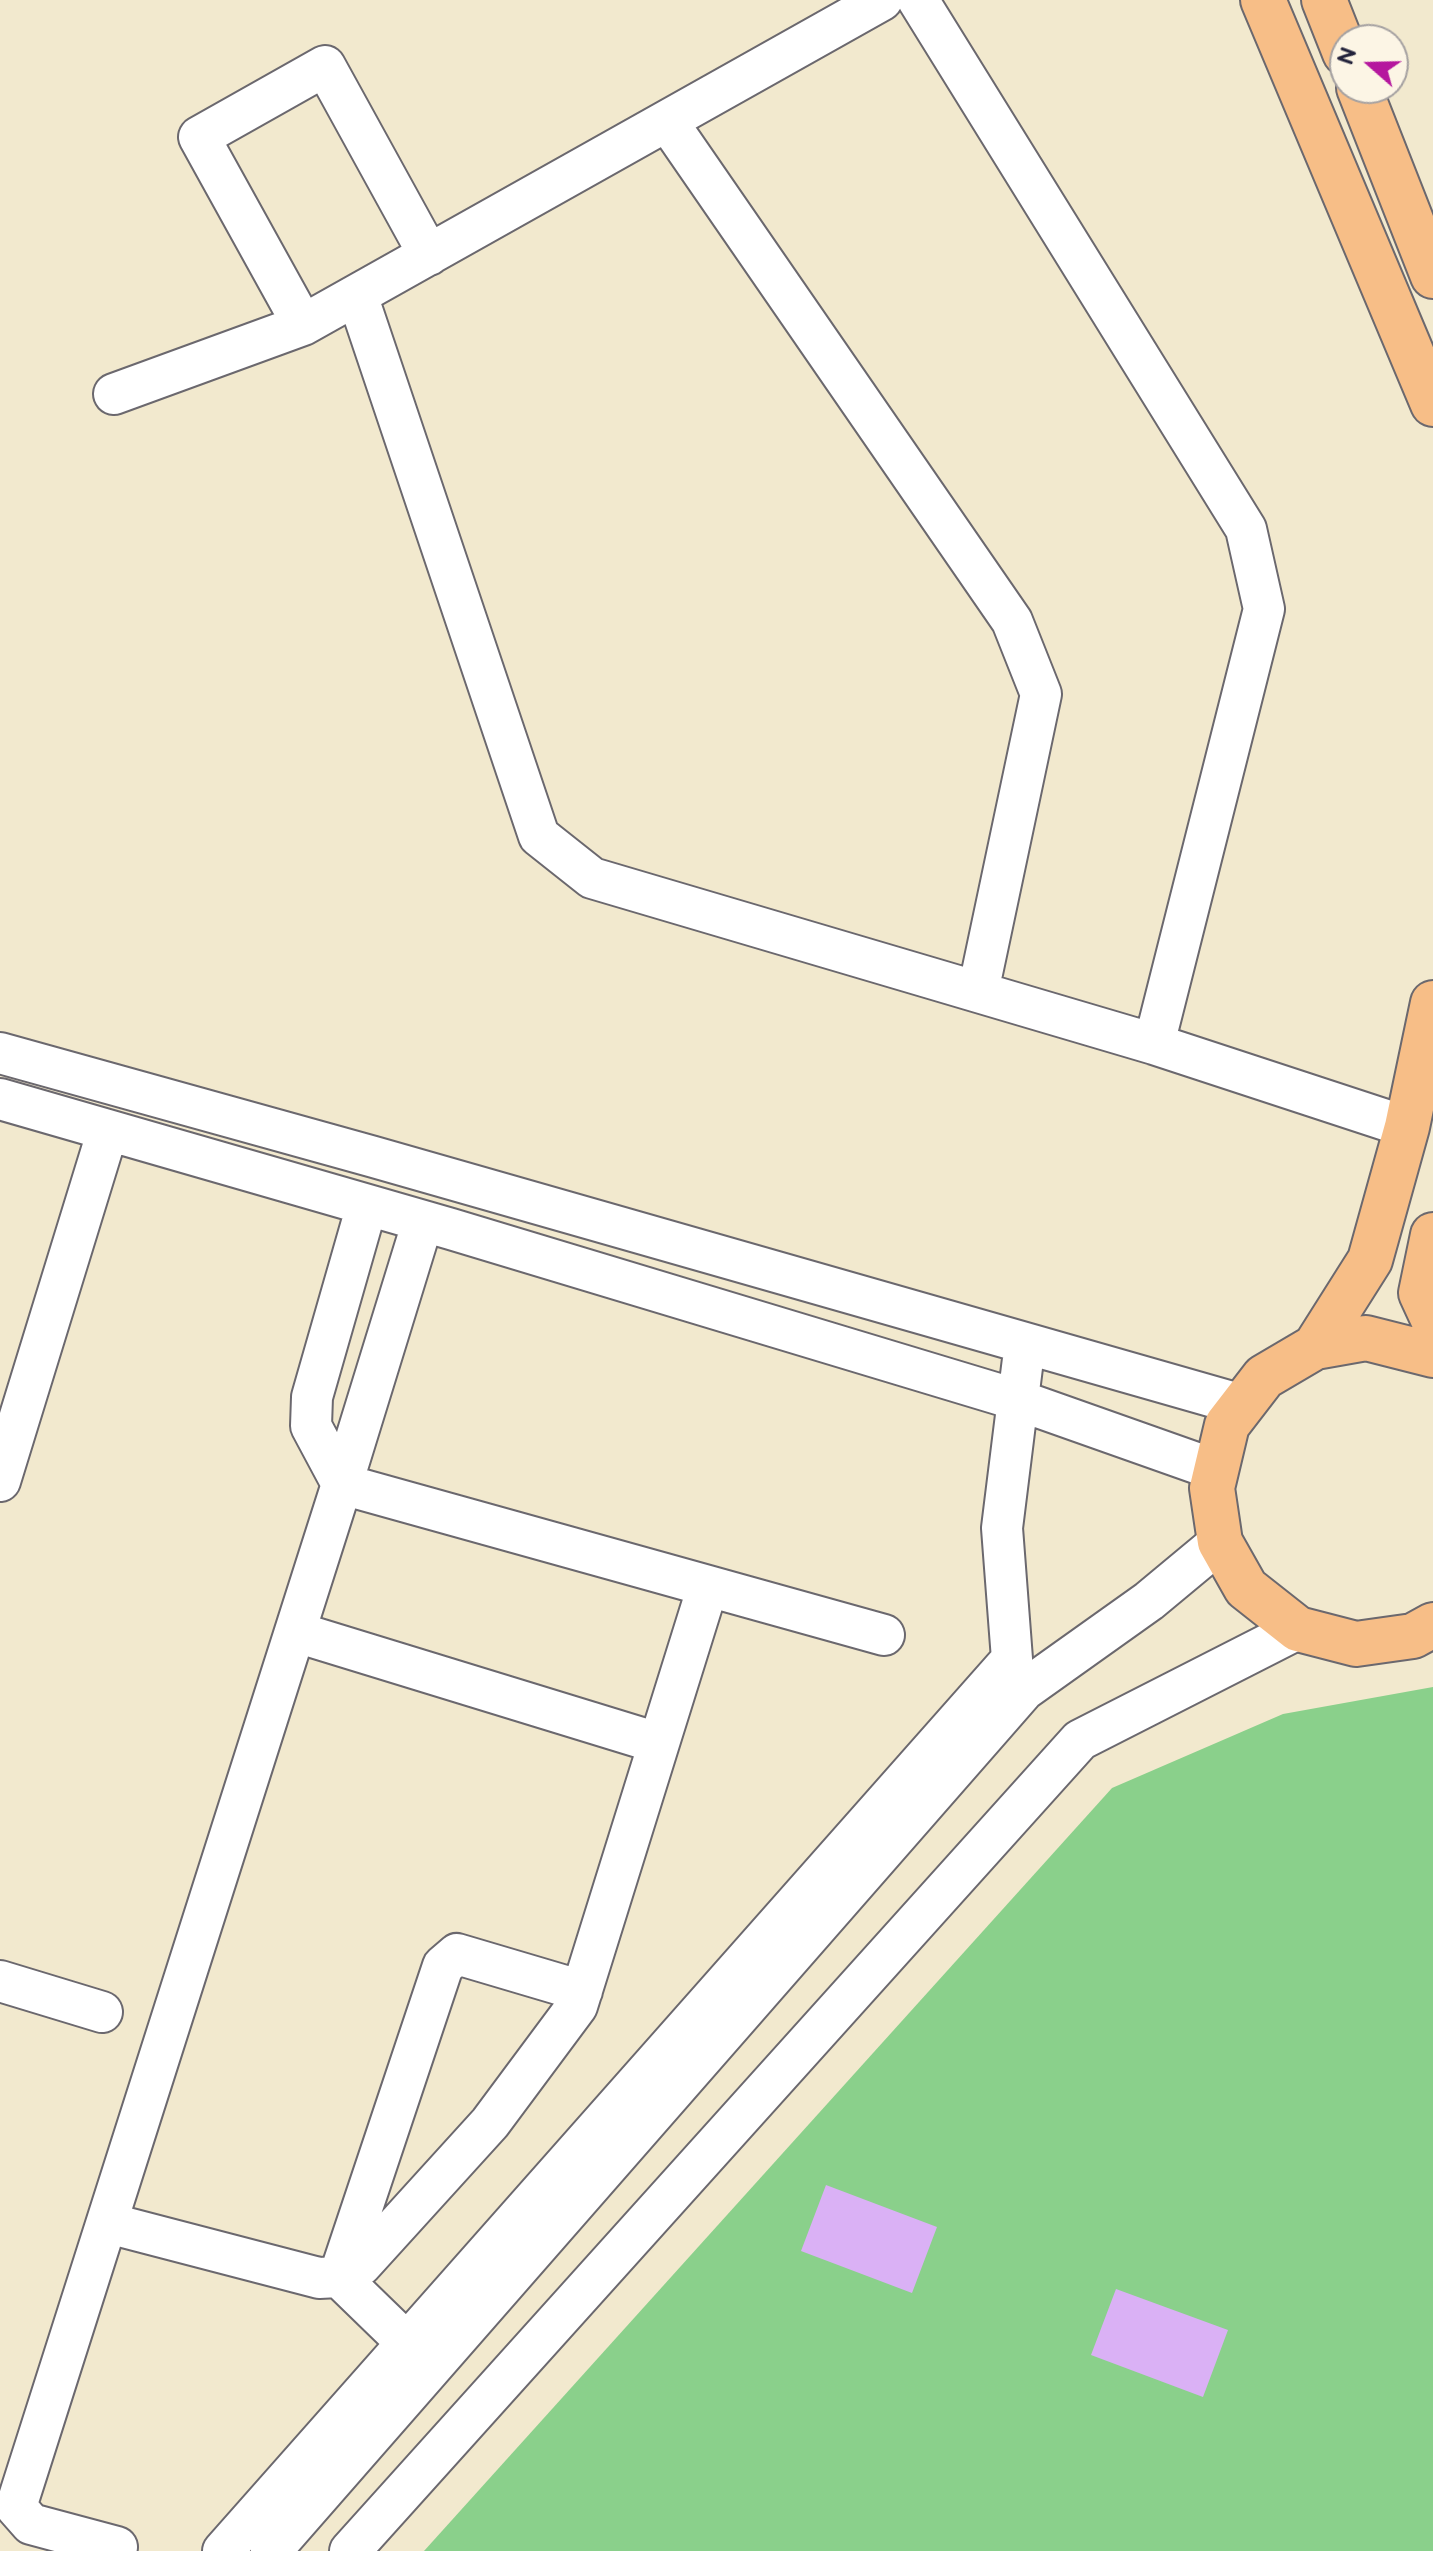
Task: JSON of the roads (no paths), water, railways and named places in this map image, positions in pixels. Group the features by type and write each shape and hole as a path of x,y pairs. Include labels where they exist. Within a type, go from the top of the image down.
{"main road":[{"path":"1263,0 1433,404"},
{"path":"1324,0 1334,24"},
{"path":"1365,104 1433,276"},
{"path":"1315,1347 1370,1260 1407,1127 1433,1003"},
{"path":"1433,1235 1421,1293 1433,1319"},
{"path":"1433,1355 1366,1338 1315,1347 1264,1377 1227,1425 1212,1488 1220,1542 1246,1588 1298,1629 1356,1644 1413,1636 1433,1625"}],"street":[{"path":"114,394 303,325 882,0"},
{"path":"918,0 1246,529 1264,609 1154,1044"},
{"path":"303,325 199,137 325,66 429,255"},
{"path":"667,121 1012,621 1041,694 978,992"},
{"path":"357,295 539,836 592,878 1154,1044 1407,1127"},
{"path":"0,1053 1242,1405"},
{"path":"0,1099 423,1221 1018,1400 1216,1470"},
{"path":"0,1481 108,1130"},
{"path":"367,1205 312,1397 311,1426 342,1484 884,1635"},
{"path":"117,2547 31,2524 16,2507 296,1632 423,1221"},
{"path":"600,1274 614,1226"},
{"path":"223,2551 1012,1659 1002,1528 1025,1343"},
{"path":"271,2551 1024,1690 1149,1601 1220,1542"},
{"path":"108,2223 319,2278 339,2277 361,2265 490,2123 577,2006 708,1586"},
{"path":"350,2551 1080,1740 1298,1629"},
{"path":"296,1632 658,1743"},
{"path":"339,2277 443,1966 457,1954 582,1991"},
{"path":"0,1981 102,2012"},
{"path":"339,2277 407,2343"}]}
